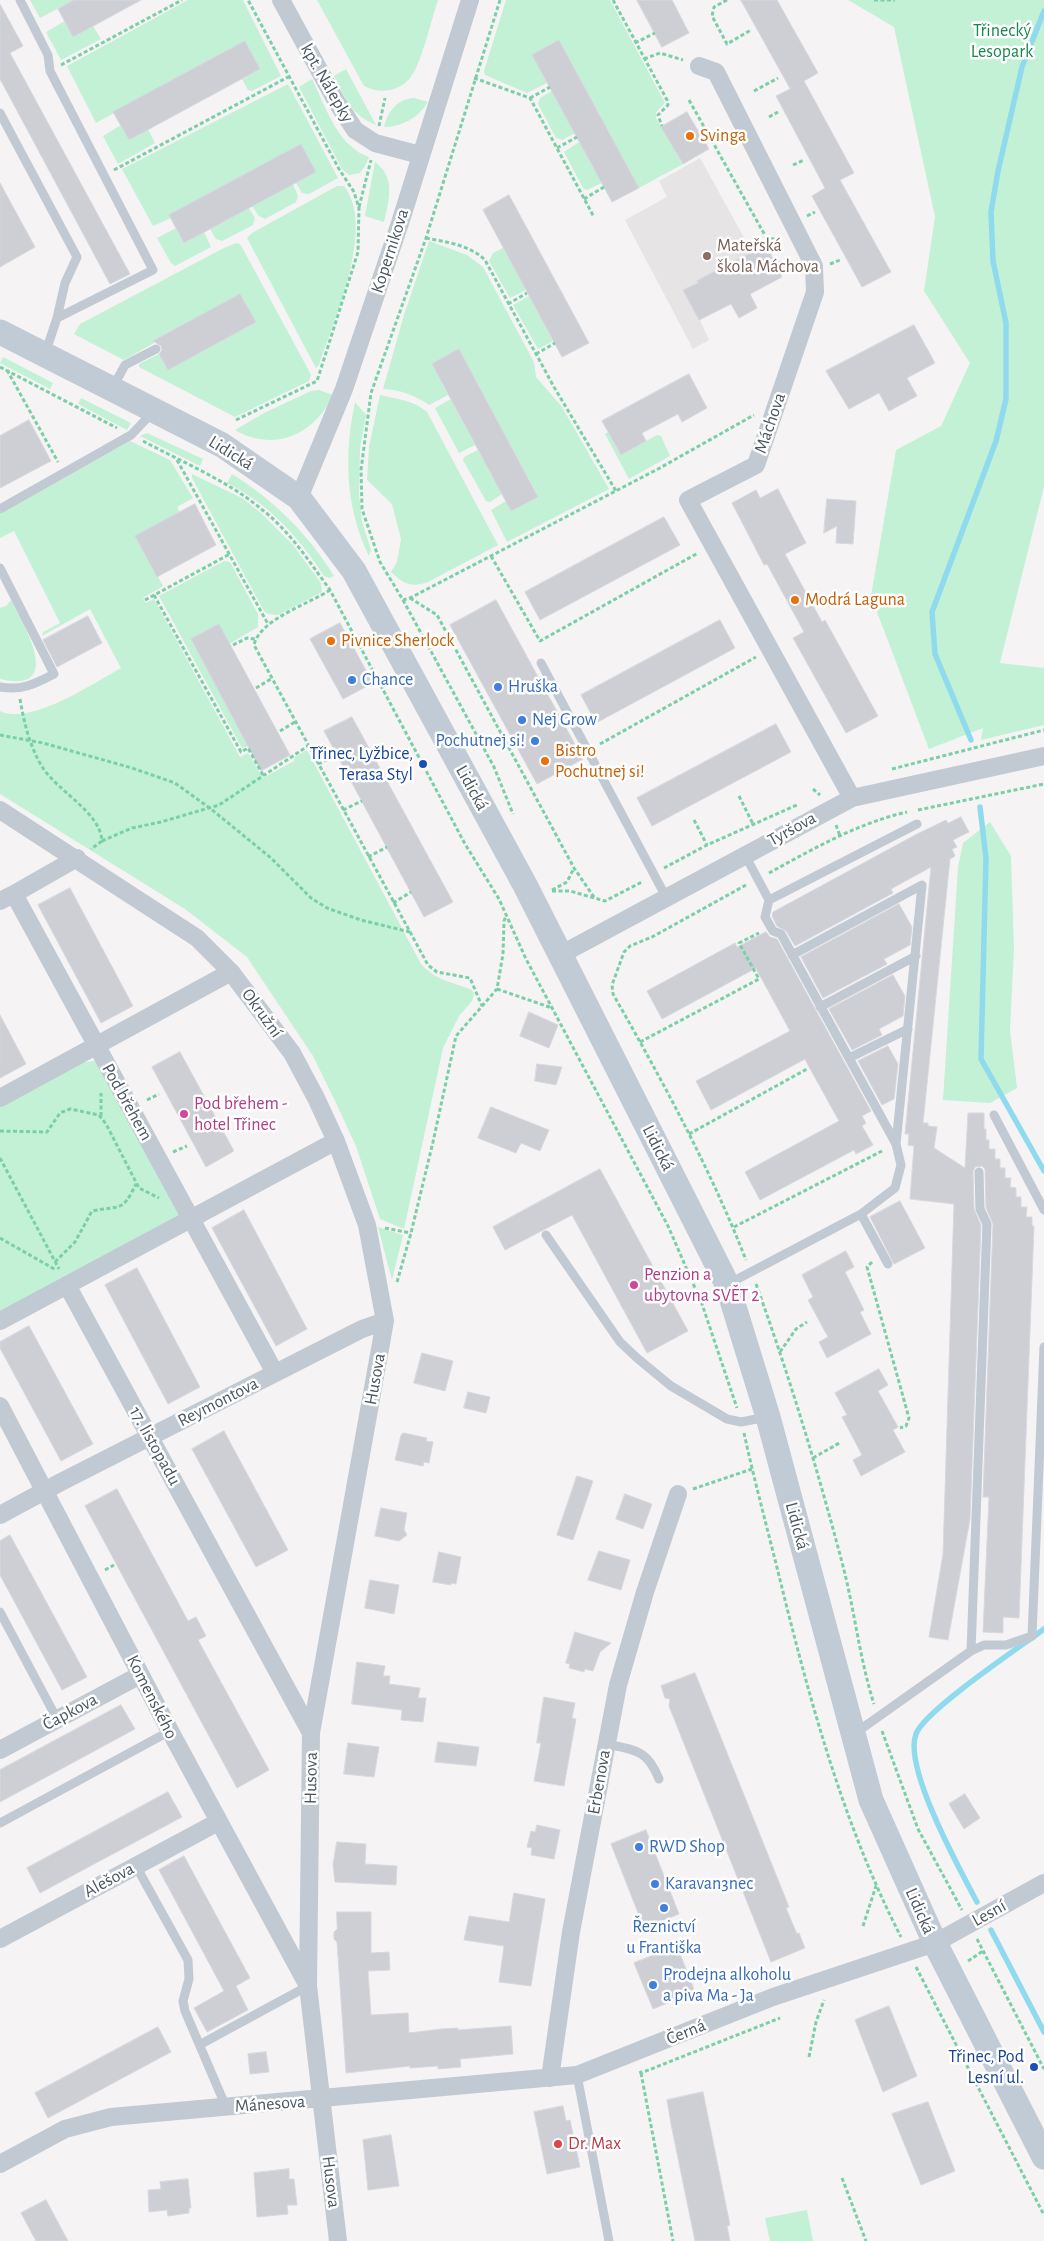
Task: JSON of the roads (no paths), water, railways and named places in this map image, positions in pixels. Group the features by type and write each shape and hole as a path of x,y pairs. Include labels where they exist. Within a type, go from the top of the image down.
{"street":[{"name":"kpt. Nálepky","path":"281,0 336,101 355,130 375,143 420,155"},
{"name":"Kopernikova","path":"299,498 344,389 400,223 470,0"},
{"name":"Máchova","path":"698,66 716,72 814,266 815,292 756,465 688,500 852,798"},
{"name":"Lidická","path":"0,332 222,445 299,498 354,571 525,885 727,1284 768,1417 871,1800 934,1943 1044,2157"},
{"name":"Tyršova","path":"560,955 852,798 1044,756"},
{"name":"Okružní","path":"0,810 198,938 231,972 292,1054 336,1141 367,1225 385,1320"},
{"name":"Pod břehem","path":"77,858 7,898 97,1045 274,1373"},
{"path":"0,1098 231,972"},
{"path":"0,1321 64,1279 191,1219 336,1141"},
{"name":"17. listopadu","path":"64,1279 311,1733"},
{"name":"Reymontova","path":"0,1515 44,1490 274,1373 362,1329 385,1320"},
{"name":"Husova","path":"338,2241 308,1986 311,1733 385,1320"},
{"name":"Komenského","path":"0,1406 218,1822 308,1986"},
{"name":"Erbenova","path":"550,2078 571,1932 618,1685 645,1592 678,1494"},
{"name":"Čapkova","path":"0,1750 140,1674"},
{"name":"Alešova","path":"0,1939 218,1822"},
{"name":"Lesní","path":"934,1943 1044,1884"},
{"name":"Černá","path":"550,2078 577,2075 773,1997 934,1943"},
{"name":"Mánesova","path":"0,2164 65,2129 111,2117 320,2100 550,2078"}],"lane":[{"path":"20,0 48,55 50,71 153,270 58,318"},
{"path":"0,113 77,257 65,283 58,318 45,355"},
{"path":"112,389 125,365 156,348"},
{"path":"0,509 131,435 154,410"},
{"path":"0,568 54,674 31,686 18,689 0,687"},
{"path":"541,663 666,897"},
{"path":"769,900 917,824"},
{"path":"727,1284 862,1214 895,1188 902,1164 896,1144 781,934 773,931 765,916 769,900 745,855"},
{"path":"792,954 922,885 896,1144"},
{"path":"820,1007 916,956"},
{"path":"849,1058 908,1029"},
{"path":"994,1115 1044,1210"},
{"path":"971,1651 987,1224 980,1208 979,1172"},
{"path":"862,1214 888,1264"},
{"path":"546,1236 620,1342 636,1358 671,1386 727,1419 741,1422 768,1417"},
{"path":"852,1735 971,1651 984,1645 1006,1645 1032,1636 1044,1347"},
{"path":"0,1612 57,1719"},
{"path":"0,1824 170,1731"},
{"path":"606,1744 643,1754 652,1762 659,1779"},
{"path":"136,1866 188,1960 189,1979 183,2001 226,2107"},
{"path":"201,2044 308,1986"},
{"path":"577,2075 609,2241"}],"waterway":[{"path":"971,740 935,654 932,612 996,441 1006,399 1006,323 993,261 991,212 998,171 1022,67 1044,11"},
{"path":"980,807 986,858 981,1059 1044,1171"},
{"path":"977,1902 935,1818 925,1793 914,1749 916,1734 936,1710 954,1695 1044,1629"},
{"path":"991,1930 1044,2032"}],"place":[{"name":"Svinga","path":"690,136"},
{"name":"Mateřská škola Máchova","path":"707,256"},
{"name":"Modrá Laguna","path":"795,600"},
{"name":"Pivnice Sherlock","path":"331,641"},
{"name":"Chance","path":"352,680"},
{"name":"Hruška","path":"498,687"},
{"name":"Nej Grow","path":"522,720"},
{"name":"Pochutnej si!","path":"535,741"},
{"name":"Bistro Pochutnej si!","path":"545,761"},
{"name":"Třinec, Lyžbice, Terasa Styl","path":"423,764"},
{"name":"Pod břehem - hotel Třinec","path":"184,1114"},
{"name":"Penzion a ubytovna SVĚT 2","path":"634,1285"},
{"name":"RWD Shop","path":"639,1847"},
{"name":"Karavan3nec","path":"655,1884"},
{"name":"Řeznictví u Františka","path":"664,1908"},
{"name":"Prodejna alkoholu a piva Ma - Ja","path":"653,1985"},
{"name":"Třinec, Pod Lesní ul.","path":"1034,2067"},
{"name":"Dr. Max","path":"558,2144"}],"park label":[{"name":"Třinecký Lesopark","path":"1002,41"}]}
